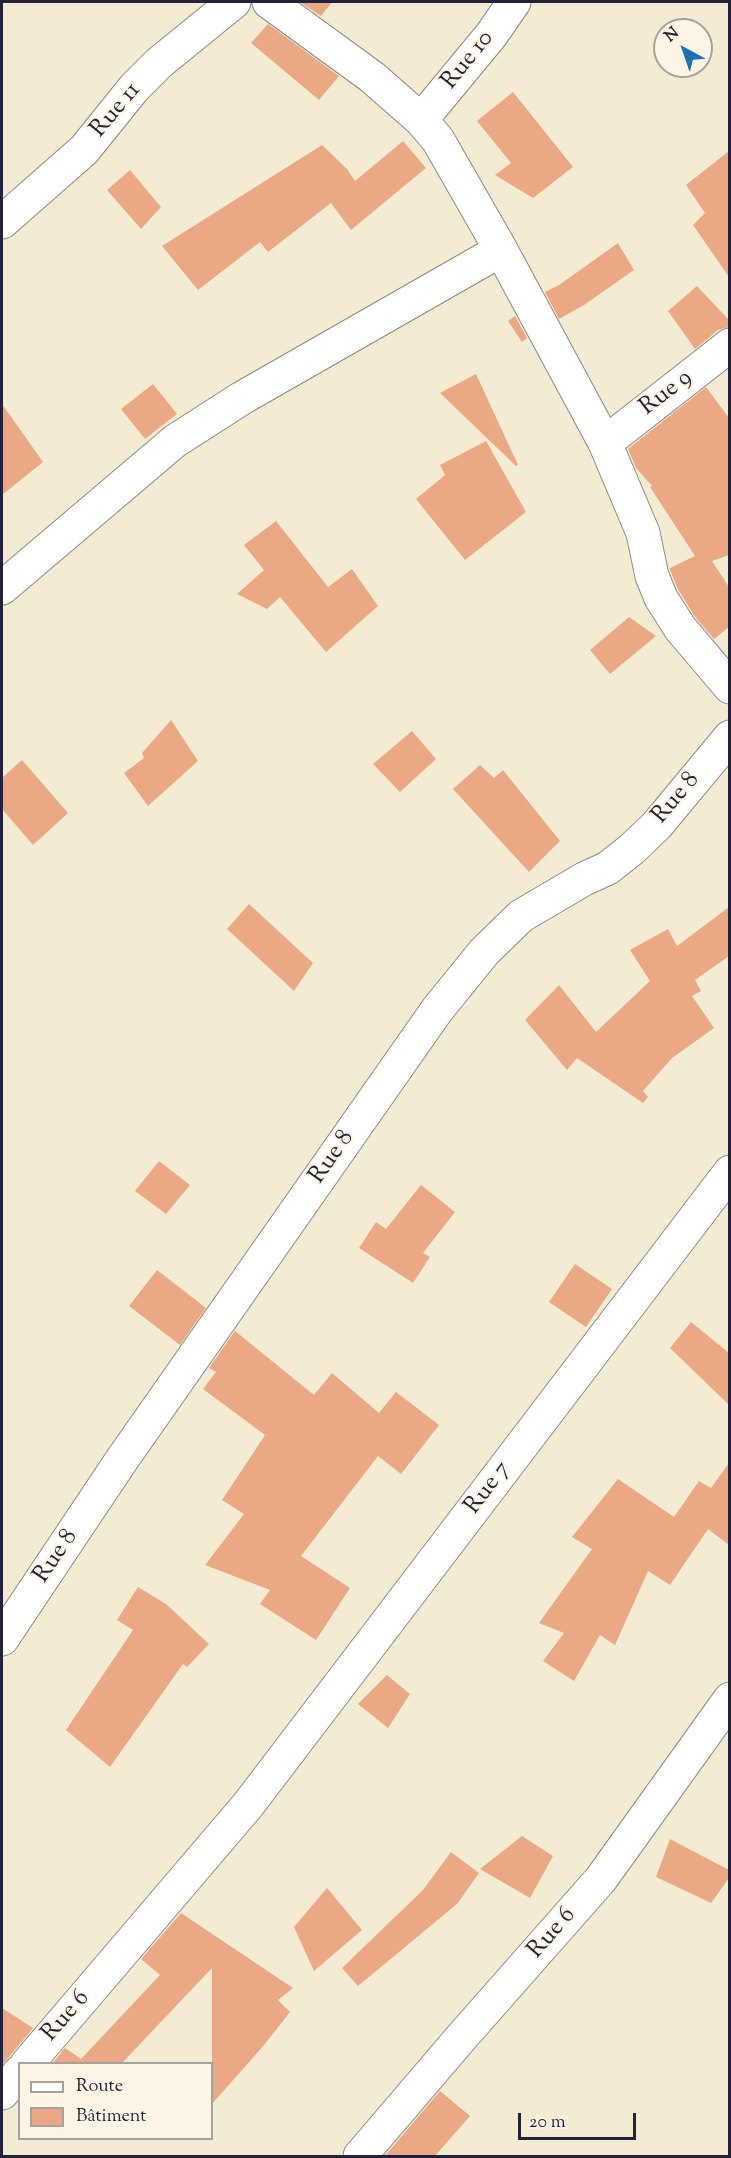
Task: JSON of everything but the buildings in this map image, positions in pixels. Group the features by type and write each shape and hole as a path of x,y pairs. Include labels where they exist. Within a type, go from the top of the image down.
{"street":[{"name":"Rue 11","path":"2,222 84,150 135,88 159,63 234,2"},
{"path":"269,2 372,77 422,120 438,140 501,250 605,443 643,533 652,576 662,598 680,628 729,687"},
{"name":"Rue 10","path":"422,120 492,34 514,2"},
{"path":"2,588 175,441 242,398 501,250"},
{"name":"Rue 9","path":"605,443 729,345"},
{"name":"Rue 8","path":"2,1639 121,1461 437,1010 484,952 521,916 584,879 608,868 632,849 657,825 729,737"},
{"name":"Rue 7","path":"248,1805 729,1172"},
{"name":"Rue 6","path":"360,2157 601,1879 729,1699"},
{"name":"Rue 6","path":"29,2062 248,1805"},
{"path":"2,2094 18,2074"}]}
